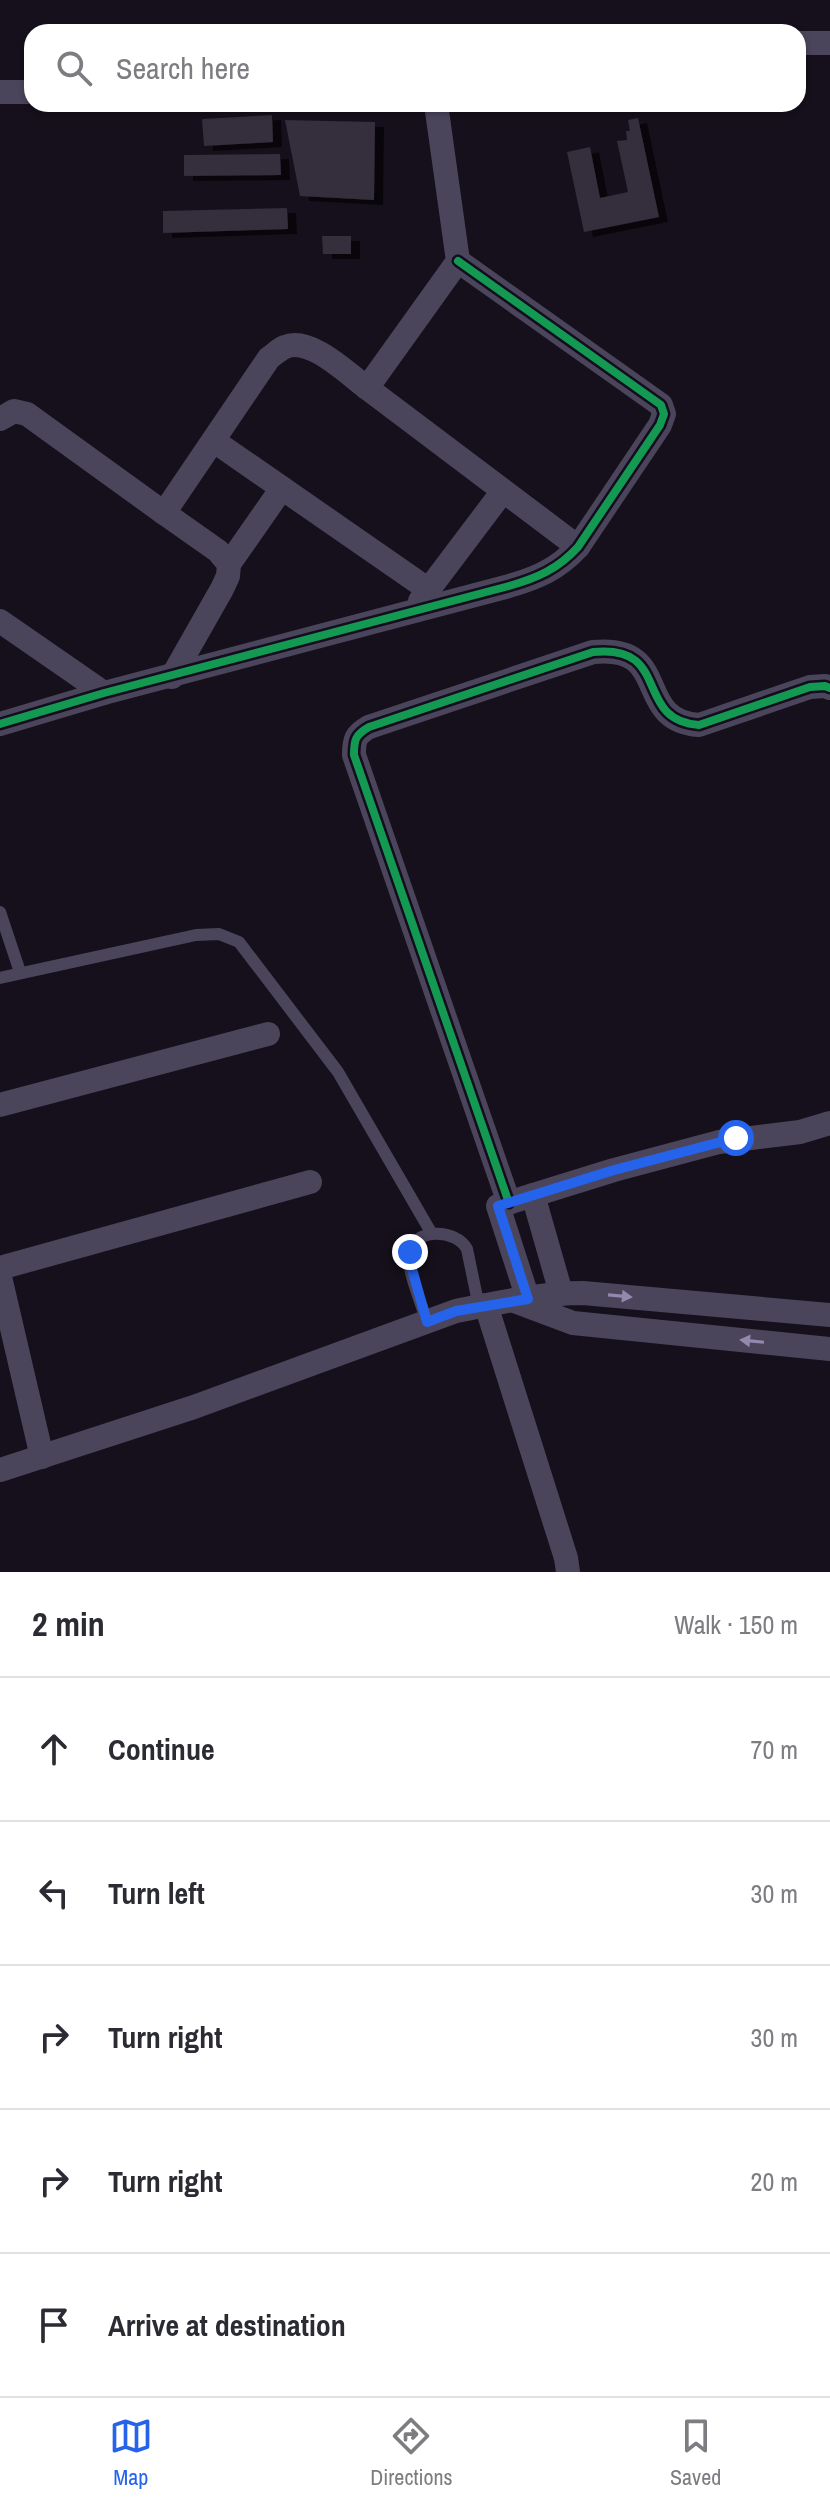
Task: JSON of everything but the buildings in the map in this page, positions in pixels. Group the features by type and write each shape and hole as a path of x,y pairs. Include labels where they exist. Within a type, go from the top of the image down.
{"street":[{"path":"806,43 830,43"},
{"path":"0,92 24,92"},
{"path":"367,388 458,261 437,112"},
{"path":"0,724 104,693 541,576 567,559 660,425 664,414 661,405 458,261"},
{"path":"164,513 269,358 285,347 303,345 367,388 578,547"},
{"path":"0,419 14,411 27,414 218,551 229,564"},
{"path":"214,441 429,590"},
{"path":"172,677 222,589 229,564 282,488"},
{"path":"412,612 503,491"},
{"path":"3,630 104,693"},
{"path":"509,1203 354,755 354,740 369,727 593,652 614,650 631,656 643,668 656,697 668,714 682,724 699,725 810,687 830,688"},
{"path":"0,1105 268,1034"},
{"path":"522,1300 498,1206 719,1142 800,1132 830,1123"},
{"path":"0,1268 310,1182"},
{"path":"533,1195 561,1293"},
{"path":"0,1277 42,1457"},
{"path":"0,1470 194,1407 456,1311 482,1306 561,1293 830,1315"},
{"path":"522,1300 573,1323 830,1349"},
{"path":"482,1306 566,1558 568,1572"}],"lane":[{"path":"0,912 20,972"},
{"path":"0,978 196,935 219,934 239,942 338,1072 432,1234"},
{"path":"427,1322 409,1256 414,1244 432,1234 453,1236 463,1241 482,1306"}],"cycle path":[{"path":"0,724 104,693 529,580 563,561 578,547 660,425 664,414 661,405 458,261"},
{"path":"509,1203 354,755 356,738 369,727 593,652 618,653 634,659 644,670 665,710 678,720 699,725 810,687 830,688"}],"route":[{"path":"410,1252 427,1322 456,1311 528,1299 498,1206 614,1170 736,1138"}]}
